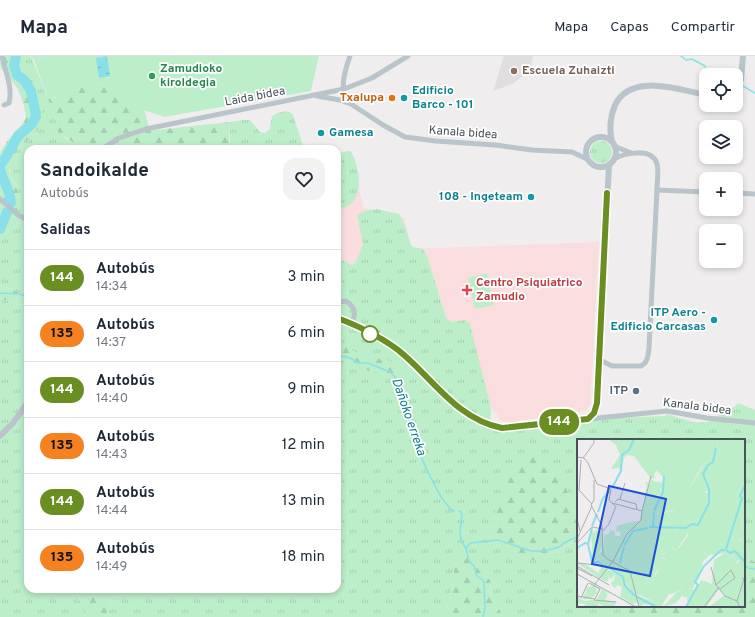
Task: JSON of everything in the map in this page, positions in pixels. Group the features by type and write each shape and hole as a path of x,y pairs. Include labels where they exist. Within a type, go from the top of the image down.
{"street":[{"path":"2,56 11,97 9,102 4,105"},
{"path":"346,102 344,96 344,74 350,56"},
{"name":"Laida bidea","path":"108,145 119,138 140,131 344,89 372,78 408,56"},
{"path":"742,68 743,56"},
{"path":"611,118 607,127 598,137 590,141 587,145 587,159 594,166 605,167 609,165 616,155 610,130 612,112 618,100 628,91 641,86 658,86 699,94"},
{"name":"Kanala bidea","path":"314,96 346,102 405,137 436,141 495,145 532,150 572,152 587,159"},
{"path":"598,137 603,137 613,144 634,153 646,154 654,159 657,166 649,348 647,359 641,366 633,367 612,366 600,360"},
{"path":"614,159 634,153"},
{"path":"341,319 351,323 394,347 460,409 495,427 502,428 588,419 594,413 597,403 609,165"},
{"path":"657,190 699,192"},
{"path":"743,193 755,194"},
{"path":"0,199 18,215 24,218"},
{"path":"341,302 346,301 352,305 355,310 355,316 351,323"},
{"path":"599,371 612,366"},
{"path":"0,436 13,423 24,408"},
{"name":"Kanala bidea","path":"588,419 667,411 707,418 755,423"}],"shaded area":[{"name":"Escuela Zuhaizti","path":"504,56 533,56 531,66 525,75 512,84 493,91"},
{"name":"Centro Psiquiatrico Zamudio","path":"341,165 354,169 364,208 404,218 411,249 599,242 590,405 586,410 576,414 506,422 501,421 492,409 488,411 341,303"}],"green space":[{"path":"3,56 31,56 20,59 20,72 38,97 43,111 40,126 14,154 11,161 11,177 19,195 20,206 16,217 0,245 0,153 26,117 18,89 1,69 0,63"},
{"path":"31,56 56,119 56,129 65,138 76,145 24,145 24,294 0,285 0,245 17,214 20,203 20,197 11,178 11,161 18,149 37,129 42,117 42,109 39,101 21,73 19,66 20,59"},
{"path":"31,56 47,56 34,60"},
{"path":"47,56 319,56 311,91 164,117 144,110 122,96 112,87 95,83 48,99 34,60"},
{"path":"95,83 112,87 122,96 144,110 149,127 156,130 230,122 229,145 77,145 59,133 55,127 56,119 48,99"},
{"path":"286,111 293,115 303,145 229,145 230,122 250,120 260,132 265,133 270,129 272,116"},
{"path":"601,141 609,144 612,152 609,160 601,163 593,160 590,152 593,144"},
{"path":"350,151 353,156 358,171 359,184 354,201 350,205 341,209 341,153"},
{"path":"377,209 399,214 405,226 411,245 413,247 423,249 427,256 446,318 451,322 465,320 470,324 490,404 490,420 492,422 510,429 587,419 666,416 666,414 689,421 707,422 735,407 738,403 755,410 755,562 752,561 745,545 745,439 577,439 577,514 566,487 546,470 538,458 508,472 502,497 492,522 491,530 503,545 524,558 544,558 570,544 577,542 577,607 622,607 627,617 502,617 498,606 491,599 490,580 479,572 477,565 479,563 464,557 454,565 454,579 445,617 105,617 113,598 119,593 341,593 341,260 352,265 356,262 363,244 357,215 365,211"},
{"path":"487,273 494,305 475,309 468,278"},
{"path":"0,285 24,294 24,305 17,304 0,298"},
{"path":"0,298 17,304 24,305 24,593 78,593 79,599 86,617 0,617"},
{"path":"341,344 359,354 395,363 401,367 406,373 408,393 405,395 396,391 391,380 386,375 351,366 341,360"},
{"path":"534,456 538,458 546,470 560,480 566,487 577,514 577,542 572,543 550,555 533,560 522,557 509,550 497,541 491,533 491,523 501,500 508,472 512,467"},
{"path":"745,545 752,561 755,562 755,617 627,617 622,607 745,607"},
{"path":"464,557 479,563 477,565 479,570 490,580 491,599 498,606 502,617 445,617 454,579 454,565"},
{"path":"78,593 119,593 113,598 105,617 86,617 79,599"}],"water":[{"path":"107,56 110,76 99,78 96,58"}],"waterway":[{"path":"0,165 18,136 32,124 36,116 31,91 24,80 17,75 14,66 16,56"},
{"path":"681,56 686,60 692,59 706,68"},
{"path":"743,86 755,93"},
{"path":"0,169 11,203"},
{"path":"0,229 7,212"},
{"name":"Dañoko erreka","path":"0,293 24,296"},
{"name":"Dañoko erreka","path":"341,355 359,363 368,363 390,372 398,380 399,386 397,396 405,409 412,436 436,489 448,507 454,511"},
{"name":"Dañoko erreka","path":"459,511 462,514 460,531 461,541 466,548 469,561 474,566 477,576 484,581 485,609 483,617"},
{"path":"466,548 470,543 498,540 531,551 545,551 559,547 577,536"},
{"path":"745,565 748,568 755,569"}],"bus line":[{"name":"144","path":"341,319 351,323 394,347 460,409 495,427 502,428 588,419 594,413 597,403 607,193"}],"place":[{"name":"Escuela Zuhaizti","path":"514,71"},
{"name":"Zamudioko kiroldegia","path":"152,76"},
{"name":"Txalupa","path":"392,98"},
{"name":"Edificio Barco - 101","path":"404,98"},
{"name":"Gamesa","path":"321,133"},
{"name":"108 - Ingeteam","path":"531,197"},
{"name":"Centro Psiquiatrico Zamudio","path":"467,290"},
{"name":"ITP Aero - Edificio Carcasas","path":"714,320"},
{"name":"ITP","path":"636,391"}]}
